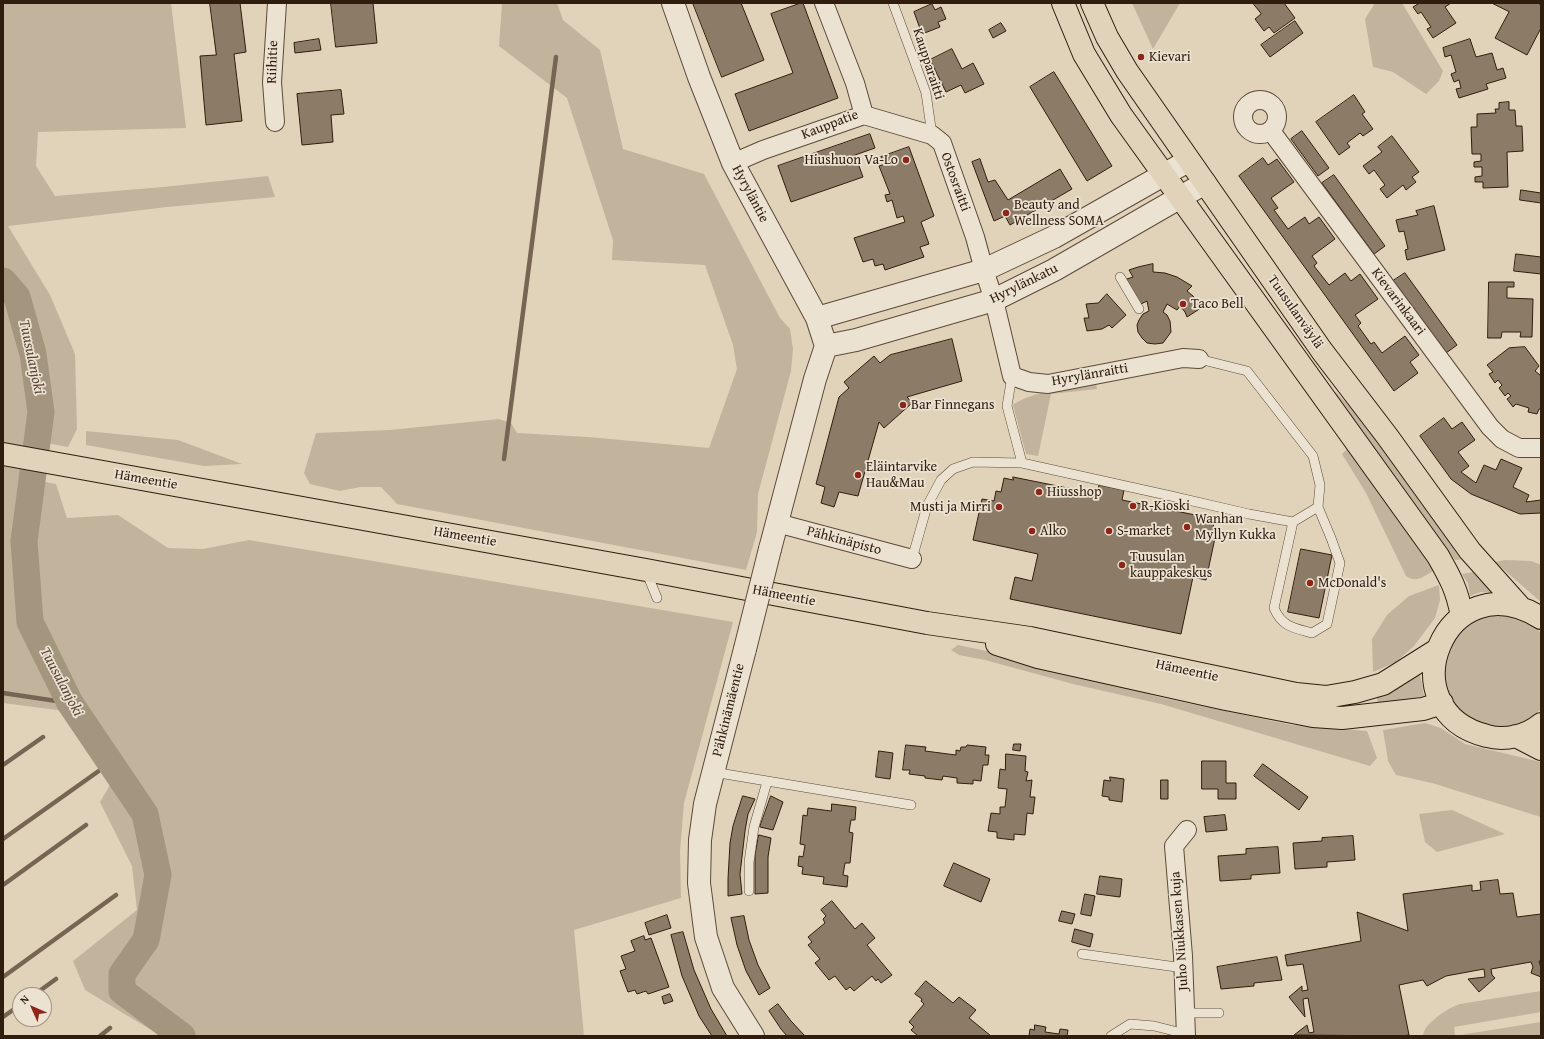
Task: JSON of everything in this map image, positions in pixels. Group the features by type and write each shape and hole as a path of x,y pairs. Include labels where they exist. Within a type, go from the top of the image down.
{"main road":[{"name":"Tuusulanväylä","path":"1063,3 1084,54 1121,115 1438,556 1454,583 1462,616"},
{"name":"Tuusulanväylä","path":"1092,3 1107,37 1127,71 1322,351 1387,436 1470,551 1520,607"},
{"name":"Hämeentie","path":"11,456 646,570 927,623 1030,638 1296,694 1326,697 1355,692 1383,684 1437,650"},
{"path":"1541,618 1520,607 1508,604 1484,606 1472,610 1452,624 1445,634 1437,650 1433,668 1437,692 1442,703 1457,722 1467,729 1478,734 1503,738 1528,732 1541,724"},
{"name":"Hämeentie","path":"927,623 1038,657 1226,699 1313,716 1350,717 1423,709 1442,703"},
{"path":"1516,736 1541,749"}],"street":[{"name":"Riihitie","path":"275,122 272,82 277,3"},
{"name":"Hyryläntie","path":"673,3 699,76 733,163 817,318 826,346"},
{"name":"Kauppatie","path":"733,163 763,150 864,115 855,83 824,3"},
{"name":"Ostosraitti","path":"864,115 932,135 942,143 975,237 994,300"},
{"name":"Kievarinkaari","path":"1271,130 1490,427 1502,439 1519,448 1541,448"},
{"name":"Hyrylänkatu","path":"817,318 984,270 1054,238 1188,160"},
{"name":"Hyrylänkatu","path":"826,346 856,340 994,300 1054,270 1205,183"},
{"path":"994,300 1012,376"},
{"name":"Pähkinämäentie","path":"754,1036 723,988 706,937 699,883 700,840 705,804 744,648 815,379 826,346"},
{"name":"Hyrylänraitti","path":"1012,376 1029,382 1048,384 1183,358 1199,359"},
{"name":"Pähkinäpisto","path":"777,523 912,559"},
{"name":"Juho Niukkasen kuja","path":"1186,830 1174,846 1184,968 1186,1035"}],"lane":[{"name":"Kaupparaitti","path":"893,3 926,93 932,135"},
{"path":"1120,277 1140,309"},
{"path":"1199,359 1248,371 1313,456 1320,485 1318,507 1340,563 1327,624 1312,633 1292,627 1278,618 1274,608 1293,522"},
{"path":"1012,376 1007,406 1022,463"},
{"path":"912,559 927,506 941,480 953,469 973,462 1022,463 1249,514 1293,522 1318,507"},
{"path":"646,570 656,598"},
{"path":"713,772 767,782 911,804"},
{"path":"749,891 749,862 754,826 767,782"},
{"path":"1082,954 1184,968"},
{"path":"1185,1013 1219,1014"},
{"path":"1111,1036 1130,1024 1154,1026 1186,1035"}],"shaded area":[{"path":"3,3 171,3 186,128 38,132 36,166 55,196 268,176 275,197 167,207 8,226 50,295 75,354 77,429 68,447 36,441 30,479 56,484 67,518 118,515 168,548 203,549 249,540 733,622 684,803 680,851 681,898 574,930 584,1036 158,1036 156,1033 85,990 73,961 137,910 132,866 100,802 113,780 108,766 65,711 3,703"},
{"path":"502,3 557,3 563,20 600,50 623,149 704,174 780,318 790,329 793,349 791,371 758,494 757,532 746,570 397,504 381,487 360,487 340,491 310,484 304,473 316,433 390,430 499,419 511,423 517,433 588,437 709,448 737,369 733,345 705,265 612,260 613,240 567,98 499,46"},
{"path":"1132,3 1180,3 1153,49"},
{"path":"1375,3 1402,3 1443,71 1439,81 1426,94 1393,72 1373,67 1365,19"},
{"path":"1096,384 1097,389 1051,394 1038,456 1026,454 1013,405 1031,396 1042,393 1064,388"},
{"path":"1336,392 1365,423 1464,559 1455,560 1333,393"},
{"path":"86,431 178,440 242,464 204,466 86,445"},
{"path":"1348,448 1433,571 1416,579 1406,576 1366,493 1342,454"},
{"path":"1505,560 1531,561 1541,565 1541,602 1495,562"},
{"path":"1474,572 1493,593 1481,592 1470,596 1468,583 1462,574"},
{"path":"1439,585 1440,600 1435,618 1414,646 1396,662 1373,672 1372,639 1387,615 1409,596"},
{"path":"1494,615 1514,616 1536,628 1541,633 1541,709 1523,722 1504,726 1485,724 1468,717 1454,704 1446,687 1443,668 1449,647 1460,631 1471,622"},
{"path":"958,645 996,653 1163,698 1292,725 1367,731 1377,758 1370,766 1161,704 1073,684 985,660 959,655 951,650"},
{"path":"1419,669 1424,696 1378,705 1376,693"},
{"path":"1425,723 1441,728 1465,744 1541,762 1541,817 1432,783 1396,775 1388,761 1383,730"},
{"path":"1452,810 1505,834 1437,852 1425,842 1419,814"},
{"path":"1541,991 1541,1012 1454,1027 1455,1036 1423,1036 1424,1031 1432,1021 1443,1012 1460,1004"},
{"path":"1541,1022 1541,1036 1460,1036 1460,1035"}],"building":[{"path":"210,3 240,3 246,52 234,54 242,121 206,125 200,56 216,55"},
{"path":"331,3 373,3 377,43 336,47"},
{"path":"693,3 741,3 764,60 722,77"},
{"path":"803,3 838,98 749,131 735,94 793,73 771,14"},
{"path":"1253,3 1284,3 1295,18 1274,33 1269,27 1264,31 1255,19 1261,14"},
{"path":"1417,3 1451,3 1445,7 1456,23 1433,38 1427,29 1431,27 1421,12 1418,14 1413,7 1418,4"},
{"path":"1492,3 1538,3 1541,5 1541,28 1527,55 1495,38 1509,12"},
{"path":"932,4 935,10 941,7 946,19 938,22 940,27 922,34 914,12"},
{"path":"1295,21 1303,33 1270,57 1261,45"},
{"path":"1001,23 1006,31 993,38 989,30"},
{"path":"319,39 321,50 295,53 294,43"},
{"path":"1470,39 1476,57 1492,53 1497,70 1503,68 1506,78 1486,84 1488,89 1459,98 1456,89 1461,88 1459,80 1454,82 1451,74 1456,72 1451,55 1445,57 1443,48"},
{"path":"952,49 962,69 973,63 984,84 965,93 961,85 946,92 930,60"},
{"path":"1054,72 1112,166 1087,181 1030,87"},
{"path":"341,90 344,114 331,115 333,142 302,145 297,94"},
{"path":"1354,95 1365,112 1362,114 1373,129 1363,136 1360,133 1347,143 1350,147 1339,155 1316,122"},
{"path":"1509,102 1509,110 1515,110 1516,126 1522,126 1523,151 1507,152 1508,187 1483,188 1483,182 1475,182 1475,177 1482,176 1482,167 1474,167 1474,162 1481,161 1481,154 1472,154 1471,127 1477,127 1477,114 1496,113 1495,109 1499,109 1499,103"},
{"path":"1302,131 1329,168 1318,176 1291,139"},
{"path":"870,134 875,148 855,155 863,177 791,202 778,166"},
{"path":"1392,136 1419,172 1412,177 1416,182 1406,190 1403,185 1387,198 1380,189 1385,185 1374,170 1369,174 1363,166 1382,152 1378,147"},
{"path":"909,147 934,216 921,222 929,244 920,247 924,257 885,270 883,264 875,266 873,259 863,262 854,238 905,222 903,216 897,218 892,200 887,202 885,195 890,194 879,166 885,164 881,157"},
{"path":"1263,158 1268,165 1277,159 1294,182 1271,198 1278,208 1274,210 1288,229 1305,217 1309,224 1319,217 1335,239 1312,256 1317,263 1314,266 1329,285 1345,273 1351,281 1360,274 1378,299 1355,315 1361,323 1358,326 1371,344 1374,342 1382,353 1405,336 1419,355 1410,362 1418,373 1394,391 1239,176"},
{"path":"980,159 988,182 995,180 1008,200 1060,169 1072,189 1010,225 1005,216 994,221 972,162"},
{"path":"1334,175 1385,246 1374,254 1322,183"},
{"path":"1521,190 1541,193 1541,203 1520,200"},
{"path":"1434,206 1445,250 1407,260 1405,250 1408,249 1404,231 1399,232 1396,220 1418,215 1416,211"},
{"path":"1516,254 1541,257 1541,274 1514,271"},
{"name":"Taco Bell","path":"1153,264 1153,272 1165,273 1177,277 1192,286 1187,291 1193,296 1201,308 1187,317 1180,306 1177,310 1167,304 1163,312 1167,315 1170,321 1171,332 1163,343 1155,344 1147,343 1138,332 1137,325 1139,320 1143,314 1149,311 1147,301 1139,305 1124,280 1133,277 1129,270"},
{"path":"1405,273 1457,345 1446,353 1393,281"},
{"path":"1489,282 1514,282 1514,287 1507,287 1507,298 1533,299 1532,337 1520,337 1521,332 1502,332 1501,338 1488,338"},
{"path":"1107,294 1126,315 1112,328 1109,325 1102,329 1087,331 1084,318 1089,318 1086,304 1098,303"},
{"path":"952,339 962,381 907,397 912,403 884,428 879,422 858,496 839,492 834,507 821,503 825,487 816,484 839,397 849,388 844,382 874,356 880,363 890,355"},
{"path":"1525,347 1539,366 1535,371 1540,375 1541,373 1541,409 1539,409 1537,414 1528,412 1529,408 1516,404 1513,407 1507,399 1511,396 1508,393 1505,396 1499,388 1502,385 1498,380 1495,383 1489,374 1493,372 1487,365 1509,348"},
{"path":"1444,418 1452,429 1462,422 1475,440 1458,452 1469,466 1461,472 1476,483 1484,465 1496,470 1501,459 1522,468 1513,487 1529,495 1526,502 1541,500 1541,513 1520,514 1471,494 1451,479 1420,436"},
{"name":"Tuusulan kauppakeskus","path":"1013,477 1097,494 1099,485 1124,490 1122,500 1205,517 1204,521 1214,523 1211,537 1215,538 1206,580 1193,577 1181,634 1010,599 1015,577 1032,581 1038,554 973,540 982,499 994,501 996,491 1001,492 1004,478 1013,480"},
{"name":"McDonald's","path":"1301,549 1332,555 1319,618 1288,612"},
{"path":"1014,744 1021,744 1020,751 1013,750"},
{"path":"906,745 926,747 925,751 956,755 956,750 960,751 961,747 966,747 967,745 986,747 985,755 989,755 988,765 983,765 981,781 973,780 973,784 957,783 957,778 943,776 942,780 925,778 925,776 909,774 910,770 903,770"},
{"path":"879,751 893,753 890,779 876,777"},
{"path":"1006,754 1026,756 1025,771 1028,772 1026,781 1032,780 1030,797 1035,797 1033,814 1027,813 1025,835 1014,834 1014,840 997,838 997,832 988,831 991,813 1000,814 1000,807 1005,807 1007,789 998,788 1000,769 1005,770"},
{"path":"1202,761 1226,761 1226,783 1236,783 1236,799 1218,799 1218,789 1202,789"},
{"path":"1263,764 1308,797 1299,810 1254,776"},
{"path":"1110,777 1124,779 1122,802 1109,800 1109,797 1102,796 1104,780 1110,781"},
{"path":"1161,780 1168,780 1168,799 1161,799"},
{"path":"743,796 755,799 748,814 745,831 740,874 742,894 728,896 730,843 733,826"},
{"path":"771,796 783,802 773,830 760,827"},
{"path":"832,804 856,807 855,820 851,820 849,832 853,833 850,863 845,863 843,875 848,876 847,887 823,884 824,877 802,874 803,867 798,866 799,856 803,857 805,845 800,844 803,815 807,816 808,808 831,811"},
{"path":"1225,815 1227,830 1206,832 1204,817"},
{"path":"759,835 771,838 768,857 768,893 755,894 755,855"},
{"path":"1353,836 1355,860 1327,862 1327,867 1295,869 1293,843 1322,841 1322,838"},
{"path":"1278,847 1280,873 1251,875 1251,879 1220,881 1218,856 1246,854 1246,849"},
{"path":"954,863 990,879 981,902 944,886"},
{"path":"1100,876 1122,879 1120,897 1097,894"},
{"path":"1498,880 1500,894 1513,893 1517,917 1541,914 1541,961 1539,961 1541,977 1531,973 1533,967 1531,962 1491,969 1492,975 1495,978 1479,992 1468,979 1485,977 1484,969 1446,976 1427,986 1423,980 1399,985 1409,1035 1294,1035 1307,1025 1309,1033 1314,1032 1308,998 1303,999 1305,1017 1289,997 1302,986 1302,991 1308,990 1303,964 1287,966 1285,955 1361,941 1357,912 1408,931 1403,894 1472,885 1472,891 1481,890 1480,882"},
{"path":"1085,894 1095,896 1091,916 1081,914"},
{"path":"832,901 855,929 862,923 875,938 867,945 892,975 881,983 878,979 876,981 872,976 854,991 850,987 846,990 835,976 829,980 815,963 820,959 808,945 812,942 808,937 825,923 823,919 826,916 821,910"},
{"path":"1062,911 1075,914 1072,924 1059,921"},
{"path":"667,915 671,928 649,935 645,923"},
{"path":"744,916 749,940 758,965 770,988 759,995 746,971 737,945 731,918"},
{"path":"1075,929 1093,934 1090,947 1072,942"},
{"path":"683,932 694,970 711,1009 727,1036 712,1036 699,1016 682,976 671,935"},
{"path":"644,936 645,940 651,938 669,987 648,994 646,991 637,994 635,990 628,992 620,971 626,969 621,956 635,951 631,941"},
{"path":"1277,957 1282,980 1254,983 1254,986 1221,989 1217,967"},
{"path":"926,981 953,1003 959,997 976,1010 969,1018 991,1036 918,1036 911,1030 914,1027 909,1022 924,1004 921,1001 922,999 915,994"},
{"path":"670,994 673,1001 664,1004 662,997"},
{"path":"778,1004 805,1036 787,1036 781,1029 769,1011"},
{"path":"1035,1025 1046,1027 1045,1032 1059,1034 1060,1029 1068,1030 1067,1036 1029,1036 1030,1029 1034,1030"}],"waterway":[{"path":"504,459 556,57"},
{"name":"Tuusulanjoki","path":"3,281 17,297 33,354 41,412 24,541 30,622 70,703 145,814 158,875 146,940 122,974 122,991 182,1036"},
{"path":"3,693 70,703"},
{"path":"3,765 43,737"},
{"path":"3,839 110,763"},
{"path":"3,885 86,825"},
{"path":"3,977 116,895"},
{"path":"45,987 56,979"},
{"path":"3,1017 12,1011"},
{"path":"100,1036 110,1028"}],"place":[{"name":"Kievari","path":"1141,57"},
{"name":"Hiushuon Va-Lo","path":"906,160"},
{"name":"Beauty and Wellness SOMA","path":"1006,213"},
{"name":"Taco Bell","path":"1183,304"},
{"name":"Bar Finnegans","path":"903,405"},
{"name":"Eläintarvike Hau&Mau","path":"858,475"},
{"name":"Hiusshop","path":"1039,492"},
{"name":"R-Kioski","path":"1133,506"},
{"name":"Musti ja Mirri","path":"999,507"},
{"name":"Wanhan Myllyn Kukka","path":"1187,527"},
{"name":"Alko","path":"1032,531"},
{"name":"S-market","path":"1109,531"},
{"name":"Tuusulan kauppakeskus","path":"1122,565"},
{"name":"McDonald's","path":"1310,583"}]}
